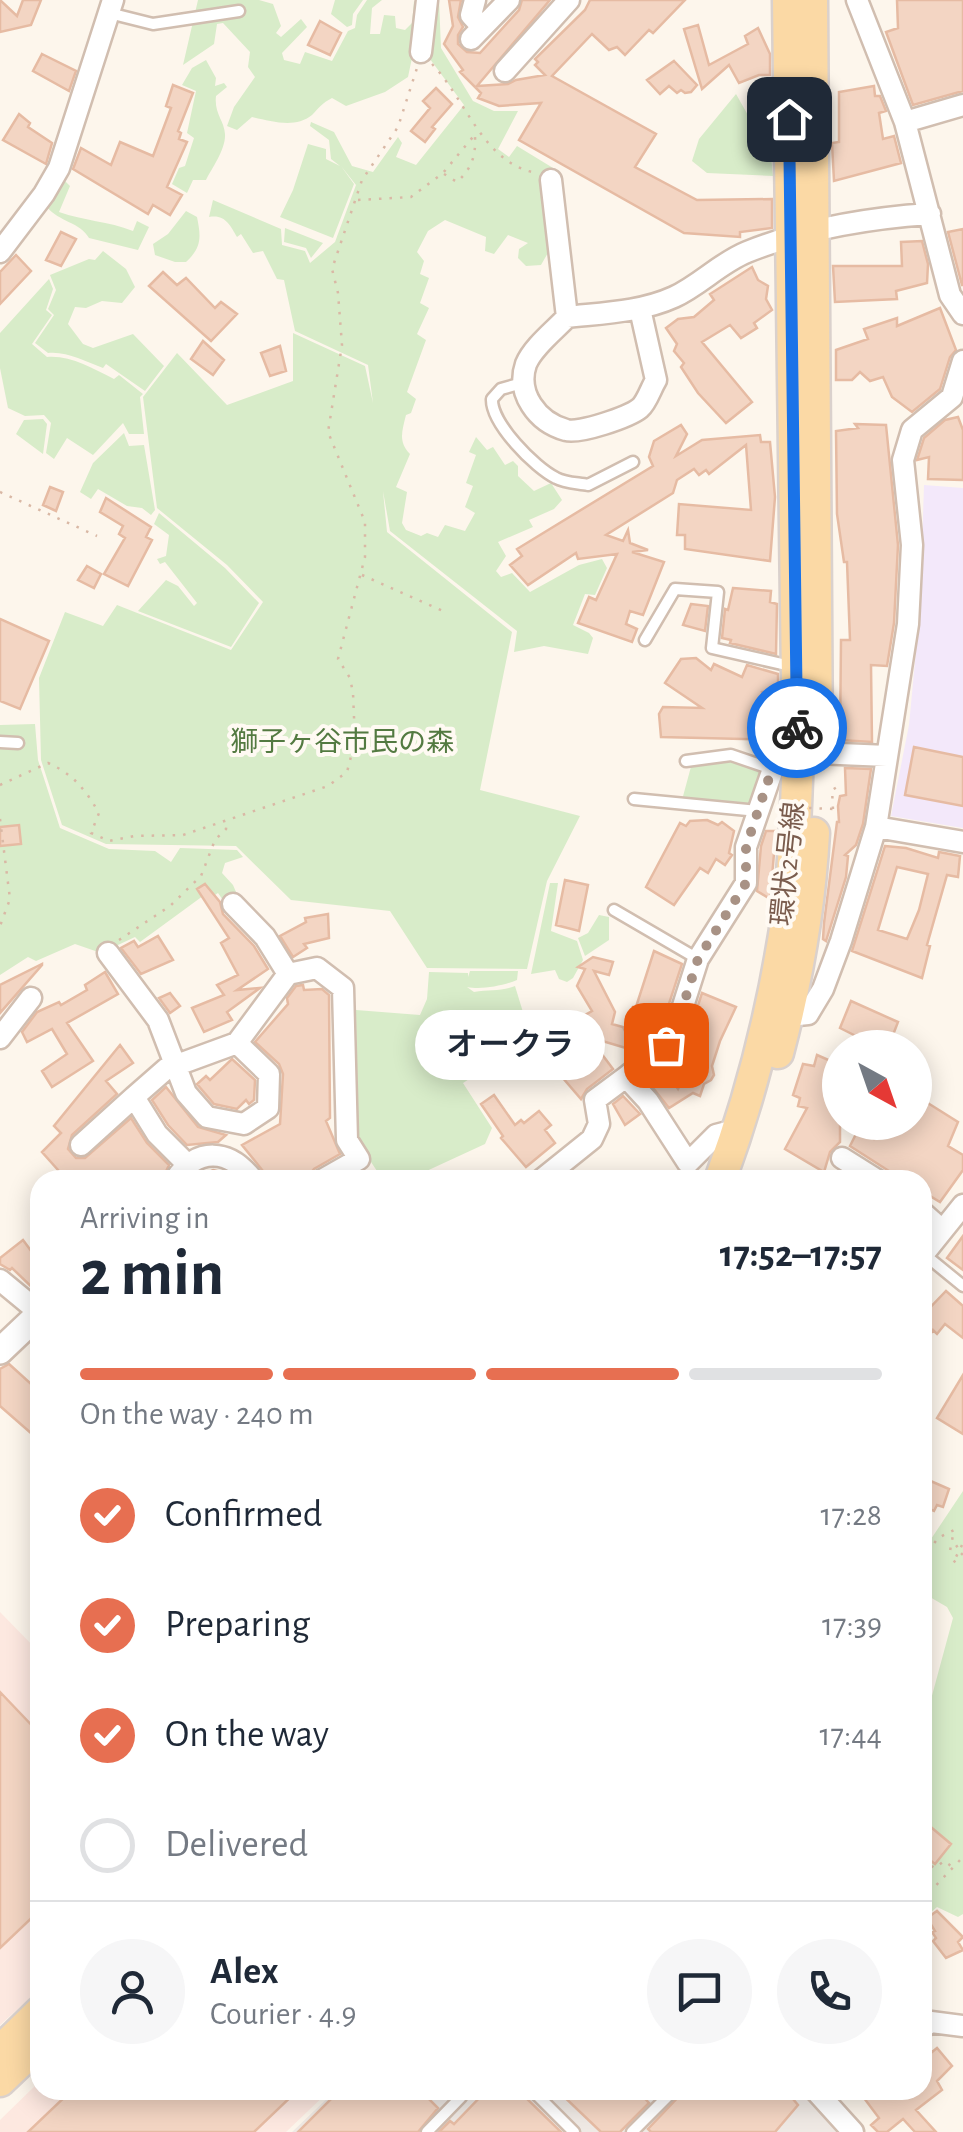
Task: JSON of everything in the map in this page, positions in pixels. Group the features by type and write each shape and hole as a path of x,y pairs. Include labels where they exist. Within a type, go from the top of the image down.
{"main road":[{"name":"環状2号線","path":"745,1170 762,1118 776,1024 796,759 802,236 788,0"},
{"name":"環状2号線","path":"796,759 802,236 812,0"},
{"name":"環状2号線","path":"724,1170 776,1024"},
{"path":"0,2050 30,2022"},
{"path":"0,2081 30,2052"}],"street":[{"path":"421,52 427,0"},
{"path":"475,0 471,16 477,33 509,0"},
{"path":"505,71 569,0"},
{"path":"857,0 904,122 950,295 963,314"},
{"path":"0,252 59,168 108,5"},
{"path":"904,122 963,105"},
{"path":"551,180 567,316"},
{"path":"640,308 656,380 640,408 608,423 568,432 530,405 522,383 527,360 567,316 640,308 676,296 748,252 802,236 872,218 930,214"},
{"path":"776,1024 808,1014 823,989 876,827 908,624 912,545 903,460 912,430 952,398 963,361"},
{"path":"553,1170 592,1139 599,1124 595,1100 666,1045 676,1028 698,959 746,883 746,847 758,810 796,759 887,756"},
{"path":"876,827 963,842"},
{"path":"233,904 265,937 288,974"},
{"path":"108,953 158,1020 186,1094 207,1117 244,1124 268,1108 268,1074 237,1042"},
{"path":"81,1145 152,1077 237,1042 288,974 317,968 343,988 347,1140 359,1159 340,1170"},
{"path":"0,1038 32,998"},
{"path":"626,1078 648,1101 684,1170"},
{"path":"134,1097 180,1170"},
{"path":"687,1170 716,1135 739,1128"},
{"path":"183,1170 202,1155 226,1159 240,1170"},
{"path":"842,1158 861,1170"},
{"path":"932,1244 963,1205"},
{"path":"932,1221 942,1230"},
{"path":"0,1280 30,1305"},
{"path":"0,1351 30,1322"},
{"path":"932,2022 963,2026"},
{"path":"832,2100 853,2132"}],"lane":[{"path":"108,5 154,24 238,11"},
{"path":"522,383 501,389 492,400 492,408 512,439 557,479 588,486 633,462"},
{"path":"645,640 674,589 718,592 712,648 796,667"},
{"path":"0,742 18,743"},
{"path":"686,761 730,755 796,759"},
{"path":"634,799 758,810"},
{"path":"614,910 698,959"},
{"path":"932,1261 963,1286"},
{"path":"427,2132 457,2100"},
{"path":"543,2100 574,2132"},
{"path":"632,2132 664,2100"}],"path":[{"path":"0,785 48,763 67,772 99,812 91,833 109,842 135,836 183,835 306,796 346,772 355,742 356,718 350,678 338,660 364,556 365,522 328,432 342,345 332,269 354,200 372,163 398,127 421,52 451,84 477,133 516,169 551,180"},
{"path":"443,173 457,182 468,172 476,153 477,133"},
{"path":"354,200 412,197 443,173 477,133"},
{"path":"0,492 96,536"},
{"path":"360,574 443,612"},
{"path":"788,807 833,808 832,790 837,788"},
{"path":"0,820 10,899 0,926"},
{"path":"108,953 116,942 170,906 201,876 215,840 226,829 228,820"},
{"path":"932,1546 938,1538 954,1530 950,1551 963,1543"},
{"path":"963,1543 953,1562 963,1554"},
{"path":"932,1889 963,1857"},
{"path":"932,1866 944,1861 952,1867"}],"shaded area":[{"path":"924,485 963,488 963,828 891,816 909,725 920,609"},
{"path":"0,1612 30,1643 30,1998 0,2025"},
{"path":"30,2091 30,2100 320,2100 286,2132 0,2132 0,2120"},
{"path":"326,2100 812,2100 838,2132 292,2132"}],"green space":[{"path":"198,0 259,0 273,4 281,26 276,33 281,37 301,19 307,27 282,53 284,60 300,64 305,52 332,61 348,31 355,28 357,15 367,0 382,0 372,8 370,34 380,34 384,15 395,16 396,28 405,30 412,23 414,1 423,5 408,77 385,92 346,106 332,98 298,122 252,117 237,130 227,126 234,107 255,77 248,67 250,52 223,23 217,24 214,44 183,65"},
{"path":"335,0 363,0 353,14 352,25 347,27 331,14"},
{"name":"獅子ヶ谷市民の森","path":"433,0 439,0 441,48 473,101 494,111 518,111 498,149 509,157 517,146 558,171 553,252 549,251 541,265 526,266 518,258 519,249 528,243 508,235 494,254 485,251 486,237 445,220 428,231 417,252 424,261 420,274 429,278 420,303 429,308 417,334 426,340 407,392 416,399 403,426 402,441 410,454 396,487 407,492 402,523 406,530 421,536 427,533 438,537 445,525 465,531 475,513 465,507 473,486 466,483 476,455 469,452 476,437 487,450 493,447 505,465 513,461 518,466 518,476 534,491 551,483 562,500 554,509 529,520 533,527 498,542 506,556 496,571 501,577 512,573 530,592 579,565 602,559 607,568 595,595 585,594 573,625 593,638 588,654 544,646 514,652 517,631 390,531 383,491 387,532 512,632 480,790 580,816 547,881 527,969 427,968 390,911 291,900 236,846 106,844 62,825 41,760 39,678 65,612 103,626 117,605 231,650 263,602 227,565 157,508 143,397 177,353 227,405 293,381 293,333 365,366 373,403 368,365 295,331 284,280 277,279 263,251 253,253 241,234 237,237 226,221 209,217 213,200 281,229 282,245 305,251 310,263 335,242 356,185 341,166 354,184 333,238 280,217 308,144 326,149 326,159 340,166 331,159 329,140 310,126 311,122 334,132 352,166 373,172 398,137 402,143 396,157 416,165 464,105 427,55"},
{"path":"206,60 216,78 215,86 224,83 227,87 216,96 225,140 206,180 193,180 187,193 172,184 179,168 185,166 194,138 187,133 196,91 182,85 192,68"},
{"path":"736,94 771,156 773,176 707,173 692,161 699,139"},
{"path":"64,180 70,186 59,212 133,231 137,221 149,227 138,250 89,238 52,212 47,207 55,186"},
{"path":"186,211 197,217 199,236 195,251 186,262 155,255 153,244 168,234"},
{"path":"285,228 323,243 311,258 306,248 284,242"},
{"path":"103,251 126,269 135,287 122,303 102,301 86,308 75,307 68,324 83,344 93,348 133,334 164,366 145,391 106,364 103,368 69,355 48,353 35,343 54,315 48,309 56,290 50,275 95,260"},
{"path":"49,279 53,289 46,310 52,315 32,344 47,357 73,360 114,379 119,375 143,394 140,397 144,434 129,434 123,423 93,455 67,438 54,459 46,453 51,423 44,415 25,416 8,408 0,368 0,333"},
{"path":"43,419 47,424 43,454 16,434 24,420"},
{"path":"124,433 129,446 144,445 155,510 151,515 98,489 91,499 80,492 93,463"},
{"path":"159,513 225,568 259,603 231,647 138,611 166,580 178,586 194,606 197,603 165,562 160,564 157,559 166,556 169,535 154,524"},
{"path":"35,724 38,760 60,828 109,849 155,851 171,862 180,848 237,850 243,857 225,863 222,873 239,899 227,906 218,893 212,897 207,893 140,942 135,937 101,953 75,944 36,961 28,957 0,975 0,725"},
{"path":"731,758 769,771 757,807 682,800 692,763"},
{"path":"550,883 558,883 551,931 577,941 583,960 567,982 559,979 555,970 531,974"},
{"path":"599,915 609,917 609,940 585,956 578,938 588,933"},
{"path":"470,971 518,971 517,980 499,986 467,987 474,992 515,986 526,1022 472,1053 485,1069 463,1083 492,1128 485,1144 429,1170 376,1170 357,1141 356,1010 420,1015 427,999 429,972 468,973 468,977"},
{"path":"963,1491 963,1914 958,1917 937,1907 932,1911 932,1696 953,1618 947,1607 932,1598 932,1538"}],"building":[{"path":"0,0 17,16 23,0 41,0 31,25 0,32"},
{"path":"449,0 461,0 458,17 463,27 458,44 467,52 480,53 519,10 522,0 550,0 477,86 545,75 535,65 535,59 585,10 590,0 685,0 625,55 617,47 609,50 592,34 552,76 656,134 635,167 697,200 772,199 772,228 740,232 740,237 684,233 519,140 541,103 499,106 478,98 481,93 460,72 463,70 444,44 453,26"},
{"path":"897,0 963,0 963,91 913,105 886,32 898,28"},
{"path":"320,21 341,33 330,55 308,45"},
{"path":"698,25 709,65 748,44 745,36 758,28 770,54 770,75 739,83 729,65 702,89 684,29"},
{"path":"42,54 76,71 69,91 33,71"},
{"path":"674,61 697,85 685,93 677,93 669,86 660,94 647,80"},
{"path":"173,85 193,93 178,131 179,139 187,142 167,187 182,195 170,215 153,205 148,214 73,169 81,148 111,165 120,142 153,156 171,108 166,106"},
{"path":"874,86 875,96 880,96 886,111 879,113 883,139 894,136 901,163 834,181 832,143 839,142 839,92"},
{"path":"436,88 452,104 425,142 411,131 430,108 423,101"},
{"path":"19,114 30,123 28,127 52,143 46,164 3,140"},
{"path":"963,229 963,285 962,285 948,232"},
{"path":"61,232 76,239 61,266 46,260"},
{"path":"922,241 928,264 927,283 896,291 897,299 835,302 833,266 902,266 901,242"},
{"path":"16,255 31,271 0,304 0,272"},
{"path":"752,267 758,280 768,286 766,299 772,310 754,323 757,328 741,338 730,325 702,342 752,402 726,423 698,393 681,367 684,363 674,351 677,344 666,328 678,319 694,317 714,300 710,294"},
{"path":"163,272 177,285 186,278 215,308 221,302 237,314 211,341 149,286"},
{"path":"940,308 956,350 940,389 912,412 892,397 883,377 870,381 860,372 852,380 836,380 836,350 868,339 864,329 897,318 897,326"},
{"path":"203,341 224,360 213,375 191,359"},
{"path":"280,346 286,371 270,376 261,353"},
{"path":"958,417 963,430 963,480 928,479 929,457 917,460 924,438 945,420"},
{"path":"855,424 886,425 898,545 894,623 887,666 871,665 872,742 840,740 841,640 850,640 847,562 837,514 836,431 858,428"},
{"path":"681,425 687,434 676,456 702,440 760,435 761,442 770,442 775,497 770,561 685,549 685,535 677,535 679,504 751,510 746,445 709,474 706,470 699,475 694,469 677,480 673,493 606,535 623,541 628,530 630,543 648,550 632,552 664,562 643,615 630,611 626,624 637,629 632,642 578,623 589,597 596,600 617,554 578,559 576,553 528,585 510,565 522,556 517,549 653,466 649,457 654,441"},
{"path":"50,487 63,492 56,511 43,505"},
{"path":"106,498 151,527 146,537 152,540 128,586 104,574 125,538 119,534 123,526 100,512"},
{"path":"87,566 101,574 94,588 78,580"},
{"path":"733,588 771,591 770,602 777,604 776,654 722,638 725,609 728,610"},
{"path":"691,604 708,606 705,631 683,625"},
{"path":"0,619 49,641 20,709 0,701"},
{"path":"696,658 711,670 714,664 742,677 747,665 778,674 778,690 762,692 779,740 661,737 659,714 663,707 702,708 665,683 681,659"},
{"path":"914,747 963,757 963,806 905,795"},
{"path":"845,768 871,769 863,824 856,845 845,855 846,877 826,941 824,923 838,806 840,796 846,795"},
{"path":"707,820 718,825 722,822 734,831 729,853 732,855 725,865 716,859 708,873 700,868 674,905 646,887 680,823 686,826 690,821"},
{"path":"19,825 21,844 0,846 0,827"},
{"path":"766,831 776,831 770,899 757,891"},
{"path":"885,846 938,858 939,852 960,856 958,877 947,875 922,978 852,951","holes":["897,867 928,874 907,939 878,930"]},
{"path":"565,880 588,885 579,931 556,925"},
{"path":"205,884 220,902 223,914 254,946 268,969 237,990 260,988 227,1012 232,1020 204,1032 192,1008 224,995 217,985 238,975 221,943 229,938 197,889"},
{"path":"328,914 329,938 304,944 307,948 293,957 280,936 306,922 305,918"},
{"path":"158,936 173,960 141,974 121,948 134,941 138,947"},
{"path":"654,951 682,964 663,1022 656,1034 637,1029 644,1040 636,1051 589,1037 613,1069 587,1089 581,1099 550,1063 586,1037 574,1033 569,1024 592,1011 577,986 585,969 578,967 593,957 613,962 609,975 594,971 615,1012 612,1024 623,1027 627,1035"},
{"path":"42,965 0,1013 0,985"},
{"path":"105,972 118,994 67,1023 93,1061 52,1087 42,1071 67,1054 52,1029 27,1042 22,1032 37,1012 59,1002 61,1005 87,990 85,985"},
{"path":"303,985 304,990 322,989 329,995 330,1118 326,1121 340,1154 313,1170 262,1170 242,1145 280,1124 283,1074 279,1064 255,1042 288,1004 287,998 296,986"},
{"path":"170,993 180,1006 170,1013 159,998"},
{"path":"702,993 736,1007 720,1041 711,1080 704,1084 700,1096 693,1093 669,1108 646,1079 662,1066 678,1089 702,1034 690,1030"},
{"path":"851,1001 898,1022 895,1030 840,1028"},
{"path":"120,1045 133,1063 106,1081 117,1094 72,1135 68,1149 76,1158 85,1158 131,1118 147,1143 169,1165 167,1170 58,1170 42,1152 61,1133 54,1126"},
{"path":"817,1055 822,1057 822,1140 840,1140 830,1152 825,1170 785,1149 807,1108 798,1106 800,1098 793,1095 803,1064 814,1066"},
{"path":"232,1059 255,1080 254,1100 249,1104 246,1100 237,1109 214,1104 197,1084 206,1076 210,1080"},
{"path":"166,1087 198,1127 226,1135 218,1142 187,1145 152,1100"},
{"path":"494,1095 515,1125 539,1111 551,1125 545,1130 555,1143 526,1167 501,1138 481,1104"},
{"path":"623,1096 640,1114 625,1125 613,1104"},
{"path":"932,1106 958,1122 948,1146 963,1155 963,1170 940,1202 932,1197 932,1170 887,1170 850,1146 853,1140 932,1140"},
{"path":"963,1236 963,1270 947,1258"},
{"path":"23,1240 30,1249 30,1285 12,1268 0,1264 0,1258"},
{"path":"946,1291 963,1306 963,1338 945,1324 937,1334 932,1332 932,1306"},
{"path":"9,1364 30,1383 30,1432 0,1406 0,1369"},
{"path":"963,1375 963,1434 937,1418"},
{"path":"932,1482 949,1489 943,1507 937,1505 934,1511"},
{"path":"0,1692 30,1724 30,1920 0,1948"},
{"path":"932,1828 951,1844 935,1864 932,1862"},
{"path":"937,1911 963,1937 958,1942 963,1950 946,1958 933,1941 936,1938 932,1914"},
{"path":"937,2048 952,2066 937,2081 942,2090 932,2098 932,2052"},
{"path":"62,2100 288,2100 254,2132 28,2132"},
{"path":"330,2100 430,2100 438,2108 418,2132 298,2132"},
{"path":"477,2100 528,2100 561,2132 439,2132 450,2121 454,2124"},
{"path":"567,2100 649,2103 620,2132 601,2132"},
{"path":"676,2100 794,2100 798,2105 775,2132 648,2129"},
{"path":"866,2100 929,2100 916,2110 936,2132 915,2132 903,2119 887,2132 878,2132 871,2125 879,2118"}],"way so far":[{"path":"666,1045 676,1028 698,959 746,883 746,847 774,763 798,756 797,728"}],"place":[{"name":"オークラ","path":"666,1045"}],"route":[{"path":"789,119 797,728"}]}
